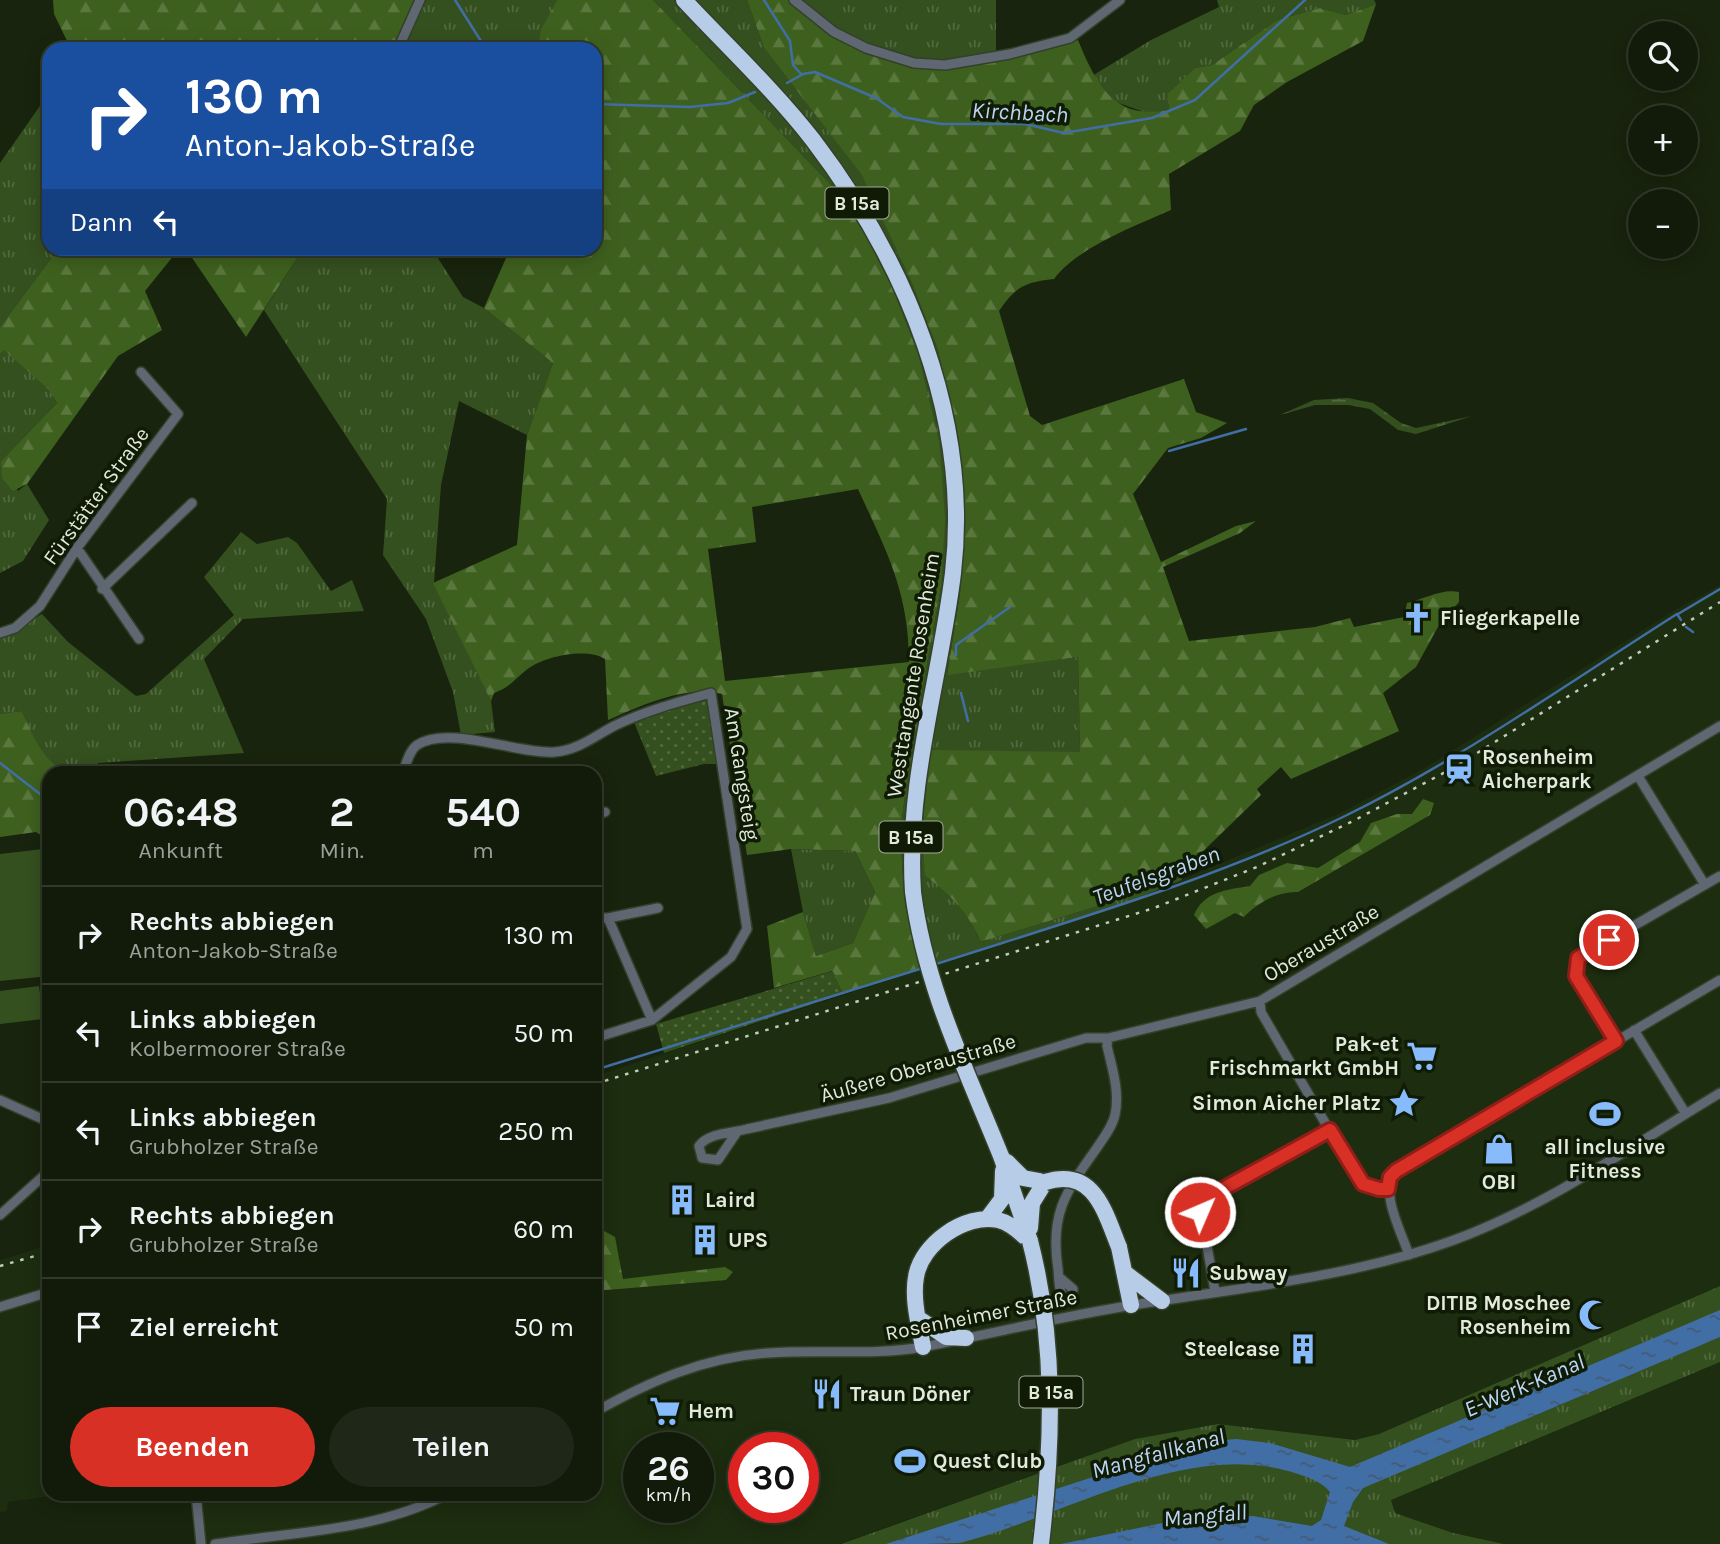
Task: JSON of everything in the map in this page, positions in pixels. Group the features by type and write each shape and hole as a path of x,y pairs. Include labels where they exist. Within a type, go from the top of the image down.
{"highway":[{"name":"Westtangente Rosenheim","path":"684,0 779,100 813,140 862,209 901,280 927,349 947,432 956,516 953,570 942,645 915,782 911,830 913,892 924,954 938,1001 1002,1156 1030,1241 1042,1295 1050,1364 1049,1472 1041,1544"},
{"path":"1002,1156 1023,1178 1045,1182 1070,1178 1092,1191 1119,1247 1131,1305"},
{"path":"923,1347 918,1318 916,1274 921,1261 936,1242 953,1230 987,1219 995,1210 1005,1189 1002,1156"},
{"path":"1030,1241 1032,1203 1045,1182"},
{"path":"987,1219 1009,1224 1030,1241"},
{"path":"1125,1273 1162,1301"},
{"path":"918,1318 946,1337 967,1338"}],"street":[{"path":"401,42 419,0"},
{"path":"794,0 834,32 866,48 914,63 945,65 1010,54 1070,38 1119,0"},
{"name":"Fürstätter Straße","path":"0,633 15,628 40,606 77,548 178,414 141,372"},
{"path":"102,589 191,503"},
{"path":"77,548 102,589 139,639"},
{"name":"Am Gangsteig","path":"405,766 411,751 420,743 437,740 480,740 533,751 569,750 661,707 711,693 747,929 731,957 652,1020"},
{"name":"Oberaustraße","path":"1108,1038 1260,1001 1720,726"},
{"path":"1639,776 1705,885"},
{"path":"1616,1041 1576,976 1578,958 1720,876"},
{"path":"602,918 658,908"},
{"path":"602,1036 652,1020 608,918"},
{"path":"1409,1255 1388,1189 1390,1177 1396,1171 1720,980"},
{"path":"1260,1001 1261,1012 1363,1184 1388,1189"},
{"path":"1634,1030 1686,1114"},
{"name":"Äußere Oberaustraße","path":"737,1132 863,1105 1086,1038 1108,1038"},
{"path":"1059,1277 1055,1236 1061,1202 1114,1116 1116,1093 1107,1046 1108,1038"},
{"name":"Rosenheimer Straße","path":"602,1408 665,1376 714,1361 770,1353 864,1354 923,1347 1032,1322 1354,1269 1409,1255 1506,1219 1720,1093"},
{"path":"0,1100 42,1119"},
{"path":"1215,1291 1200,1212 1202,1202 1330,1130"},
{"path":"0,1215 42,1177"},
{"path":"0,1307 42,1294"},
{"path":"198,1501 201,1544"},
{"path":"215,1544 384,1517 418,1508 432,1501"}],"shaded area":[{"path":"1720,585 1720,1286 1379,1434 1355,1440 1218,1424 1135,1439 839,1544 201,1544 197,1501 602,1501 602,1074 1126,903 1340,813 1423,769 1675,610"},
{"path":"42,1247 42,1497 8,1502 7,1511 0,1512 0,1260"},
{"path":"1720,1362 1720,1544 1504,1544 1453,1533 1395,1513 1391,1500"}],"green space":[{"path":"53,0 415,0 397,42 68,42 54,14"},
{"path":"415,0 557,0 542,30 539,42 397,42"},
{"path":"557,0 653,0 837,191 864,233 891,285 918,354 939,441 945,519 941,587 911,752 900,833 905,904 919,968 843,994 832,971 774,988 767,926 803,912 816,956 853,943 875,892 855,851 791,849 747,855 722,694 679,694 608,720 605,659 597,655 576,654 542,661 494,693 491,701 433,583 517,545 527,435 553,363 484,308 507,256 602,256 602,42 539,42 541,30","holes":["858,489 886,552 905,614 909,662 725,681 708,549 756,542 752,507"]},
{"path":"653,0 747,0 764,48 862,174 911,281 938,350 958,437 965,520 960,594 947,674 1078,657 1080,752 925,876 958,905 981,942 1124,898 1180,874 1182,880 1126,903 919,968 905,904 900,833 911,752 941,587 891,285 864,233 837,191"},
{"path":"747,0 794,0 863,48 943,66 1078,40 1092,71 1110,96 1134,110 1150,112 1169,110 1167,94 1195,68 1212,65 1277,20 1320,8 1346,15 1376,4 1363,41 1287,82 1254,105 1240,131 1169,174 1171,210 1092,247 1054,279 1022,287 1010,296 999,311 1030,416 1042,425 1184,379 1196,412 1227,423 1201,438 1168,448 1133,494 1161,562 1236,526 1256,521 1240,533 1163,567 1189,641 1315,627 1350,618 1354,627 1404,617 1407,603 1440,593 1459,592 1459,602 1439,625 1416,667 1383,693 1399,731 1291,779 1281,767 1257,789 1261,795 1195,859 1181,866 1180,874 1124,898 981,942 958,905 925,876 922,832 931,750 1080,752 1078,657 947,675 960,594 965,520 958,437 938,350 911,281 862,175 764,48"},
{"path":"794,0 996,0 996,56 943,66 863,48"},
{"path":"1217,0 1374,0 1376,4 1346,15 1320,8 1277,20 1212,65 1195,68 1167,94 1169,110 1150,114 1110,100 1092,76 1151,40 1219,7"},
{"path":"42,103 42,256 53,256 0,327 0,163"},
{"path":"53,256 173,256 145,291 162,330 118,356 27,484 13,491 2,478 1,461 57,403 49,390 4,350 0,354 0,327"},
{"path":"191,256 298,256 246,337"},
{"path":"299,256 437,256 463,297 484,308 553,363 527,435 459,401 441,485 434,583 491,701 495,732 461,735 453,692 426,619 383,555 387,499 264,310"},
{"path":"4,349 49,390 57,403 1,461 18,491 27,484 49,520 23,561 0,573 0,354"},
{"path":"1348,398 1373,403 1401,423 1416,428 1472,416 1416,434 1398,430 1370,409 1348,405 1315,405 1280,415 1314,400"},
{"path":"241,532 257,544 288,537 297,543 331,591 352,580 364,611 243,619 204,659 244,753 98,763 98,766 55,766 39,748 22,711 0,714 0,638 42,614 68,642 136,696 146,694 234,615 204,577"},
{"path":"707,700 719,764 704,764 656,776 634,722 651,714"},
{"path":"22,711 45,755 56,766 42,766 42,836 36,832 0,837 0,714"},
{"path":"1423,799 1434,803 1430,815 1298,892 1276,896 1255,907 1244,917 1235,913 1206,929 1194,915 1210,896 1250,886 1259,875 1287,863 1318,868 1360,842 1371,823 1397,814 1412,814"},
{"path":"42,849 42,977 0,981 0,854"},
{"path":"791,849 855,851 875,892 853,943 816,956 803,912"},
{"path":"833,971 843,994 664,1053 656,1024"},
{"path":"39,986 42,1019 0,1024 0,991"},
{"path":"602,1230 615,1237 623,1279 725,1267 733,1272 726,1280 602,1290"},
{"path":"1720,1286 1720,1362 1391,1500 1395,1513 1453,1533 1504,1544 841,1544 1135,1439 1218,1424 1355,1440 1379,1434"}],"water":[{"path":"1720,1310 1720,1337 1363,1488 1353,1502 1344,1526 1389,1544 1061,1544 1182,1519 1253,1516 1312,1526 1321,1520 1330,1492 1316,1481 1257,1465 1214,1465 1171,1472 1128,1484 960,1543 886,1544 1198,1443 1236,1439 1270,1443 1350,1467"}],"waterway":[{"name":"Kirchbach","path":"455,0 482,42"},
{"path":"764,0 790,41 793,65 802,75"},
{"name":"Kirchbach","path":"787,83 803,74 815,72 876,98 903,117 941,124 1025,124 1064,133 1152,118 1195,100 1305,0"},
{"name":"Kirchbach","path":"602,104 690,107 728,103 755,92"},
{"path":"1169,451 1246,429"},
{"path":"1678,614 1720,589"},
{"path":"956,655 956,645 1010,607"},
{"name":"Teufelsgraben","path":"936,964 1193,880 1294,840 1429,771 1677,614 1681,620"},
{"name":"Teufelsgraben","path":"1686,627 1693,632"},
{"path":"961,693 968,721"},
{"name":"Teufelsgraben","path":"0,763 42,796"},
{"name":"Teufelsgraben","path":"602,1068 923,968"}],"railway":[{"path":"602,1082 1154,908 1257,867 1355,820 1453,768 1720,602"},
{"path":"0,1266 42,1254"}],"place":[{"name":"Fliegerkapelle","path":"1417,618"},
{"name":"Rosenheim Aicherpark","path":"1459,769"},
{"name":"Pak-et Frischmarkt GmbH","path":"1422,1056"},
{"name":"Simon Aicher Platz","path":"1404,1103"},
{"name":"all inclusive Fitness","path":"1605,1114"},
{"name":"OBI","path":"1499,1149"},
{"name":"Laird","path":"682,1200"},
{"name":"UPS","path":"705,1240"},
{"name":"Subway","path":"1186,1273"},
{"name":"DITIB Moschee Rosenheim","path":"1594,1315"},
{"name":"Steelcase","path":"1303,1349"},
{"name":"Traun Döner","path":"827,1394"},
{"name":"Hem","path":"665,1411"},
{"name":"Quest Club","path":"910,1461"}],"route":[{"path":"1200,1212 1202,1202 1210,1196 1330,1130 1357,1178 1371,1188 1388,1189 1390,1177 1396,1171 1616,1041 1576,976 1578,958 1609,940"}],"water label":[{"name":"E-Werk-Kanal","path":"1524,1385"},
{"name":"Mangfallkanal","path":"1158,1453"},
{"name":"Mangfall","path":"1205,1515"}]}
